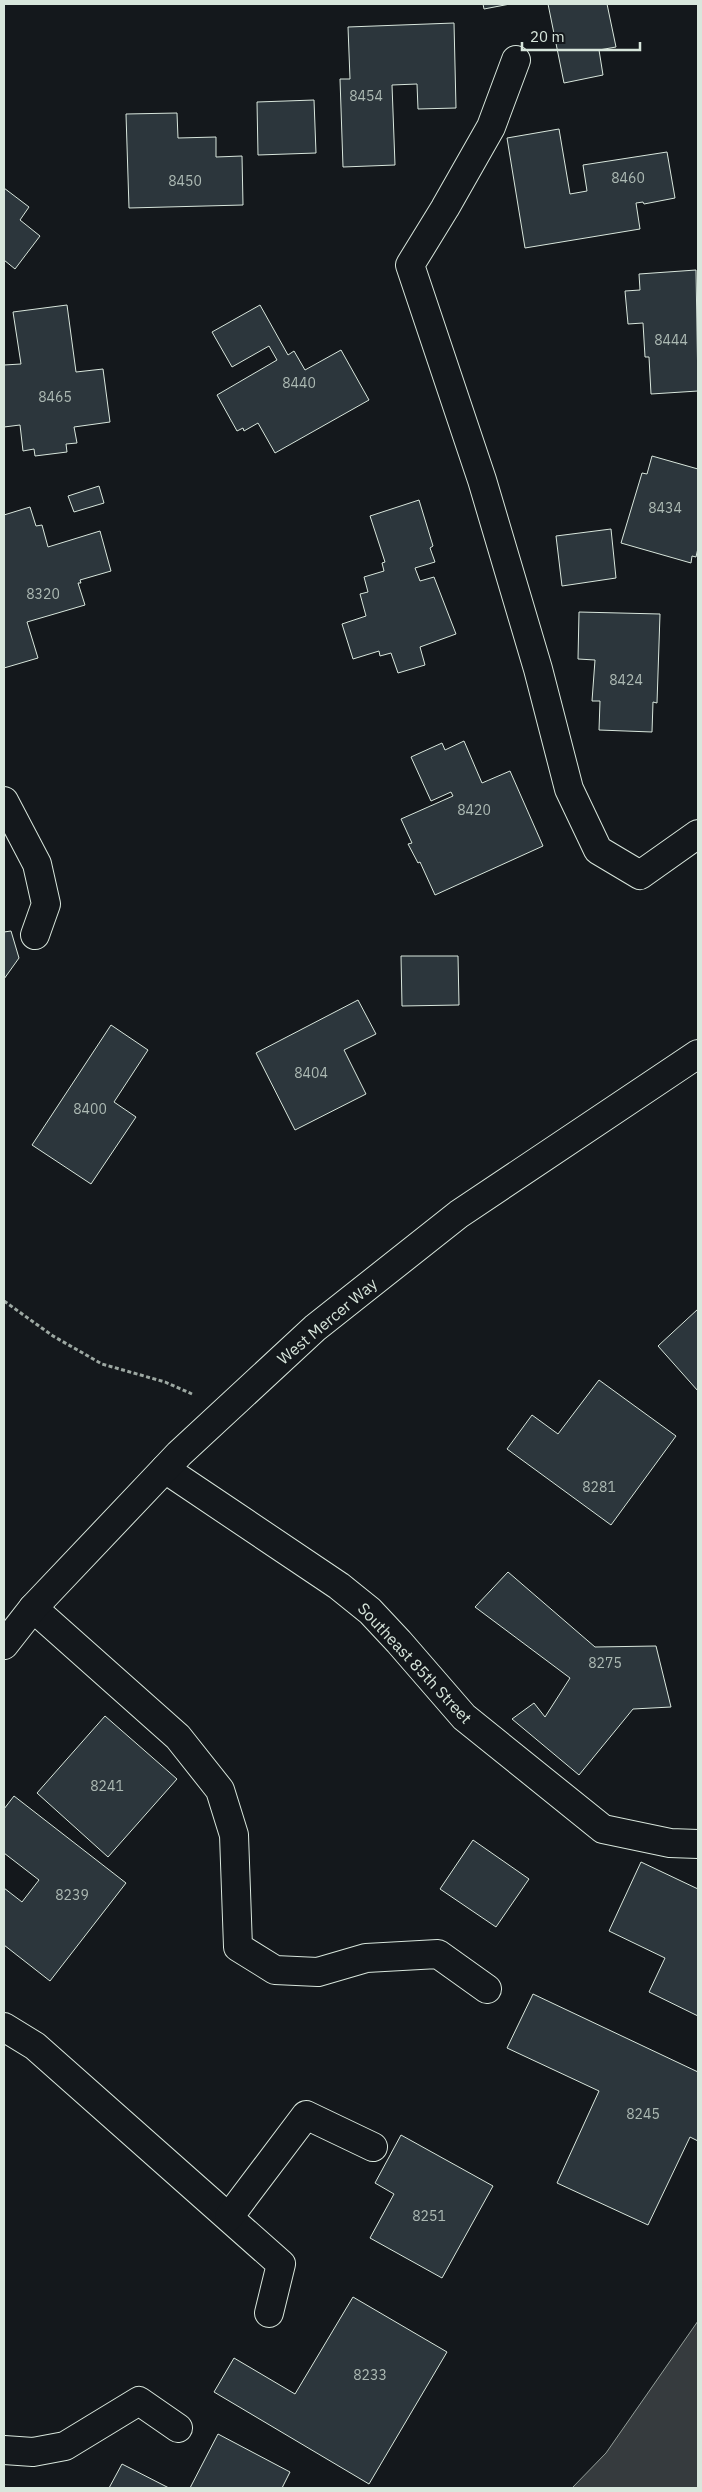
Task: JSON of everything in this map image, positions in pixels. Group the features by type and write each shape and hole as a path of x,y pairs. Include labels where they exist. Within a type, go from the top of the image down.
{"street":[{"path":"516,60 491,127 410,265 482,480 538,669 569,790 598,850 640,875 698,834"},
{"path":"4,801 37,864 46,904 35,935"},
{"name":"West Mercer Way","path":"4,1645 33,1608 165,1469 315,1328 459,1214 698,1054"},
{"name":"Southeast 85th Street","path":"165,1469 351,1596 370,1611 464,1716 603,1829 670,1843 698,1844"},
{"path":"33,1608 178,1737 220,1790 234,1835 238,1947 275,1970 318,1972 366,1958 438,1954 487,1989"},
{"path":"4,2027 35,2046 282,2264 269,2313"},
{"path":"229,2217 306,2116 372,2146"},
{"path":"4,2450 33,2452 65,2446 138,2401 178,2428"}],"path":[{"path":"4,1301 53,1336 102,1364 165,1382 228,1409"}],"shaded area":[{"path":"698,2321 698,2488 572,2488 606,2453"}],"building":[{"path":"483,4 510,4 484,9"},
{"path":"548,4 607,4 616,47 599,50 603,75 564,83"},
{"path":"454,23 456,108 418,109 417,84 392,85 395,165 343,167 340,79 350,79 348,27"},
{"path":"314,100 316,153 258,155 257,102"},
{"path":"177,113 178,138 216,137 216,157 242,156 243,205 129,208 126,114"},
{"path":"559,129 570,194 587,191 583,165 667,152 675,198 644,204 643,202 636,203 640,229 525,248 507,138"},
{"path":"4,188 29,207 20,220 40,236 15,269 4,260"},
{"path":"696,270 698,391 651,394 649,357 645,357 643,323 628,324 625,291 640,290 639,274"},
{"path":"67,305 76,372 103,369 110,422 74,427 77,443 66,444 67,452 35,456 34,449 23,451 20,425 4,427 4,365 21,364 13,312"},
{"path":"260,305 288,355 294,351 305,370 341,350 369,400 275,453 258,423 244,431 243,428 237,431 217,395 277,360 269,346 232,367 212,332"},
{"path":"652,456 698,469 698,548 696,557 692,556 691,563 621,543 642,473 647,474"},
{"path":"99,486 104,503 74,512 68,496"},
{"path":"419,500 433,546 430,548 435,562 415,568 420,581 434,577 456,634 420,647 425,665 398,673 391,653 380,656 379,651 353,659 342,624 366,616 360,594 368,592 364,577 384,571 382,563 385,562 370,516"},
{"path":"30,507 36,526 42,525 48,547 100,531 111,571 80,580 81,583 78,583 85,605 27,622 38,658 4,668 4,515"},
{"path":"611,529 616,578 562,586 556,536"},
{"path":"579,612 660,614 657,703 653,702 652,732 599,730 600,701 592,701 595,660 578,659"},
{"path":"464,741 482,783 510,771 543,846 435,895 420,862 418,863 408,844 412,843 401,819 453,796 451,792 431,801 411,757 442,743 445,750"},
{"path":"11,931 19,958 4,979 4,932"},
{"path":"401,956 458,956 459,1005 402,1006"},
{"path":"358,1000 376,1034 344,1050 366,1094 295,1130 256,1053"},
{"path":"111,1025 148,1050 114,1102 136,1117 91,1184 32,1145"},
{"path":"698,1309 698,1391 658,1346"},
{"path":"599,1380 676,1436 611,1525 507,1449 532,1415 558,1434"},
{"path":"508,1572 595,1647 656,1646 671,1707 633,1709 579,1775 512,1719 534,1703 545,1717 570,1678 475,1607"},
{"path":"105,1716 177,1779 108,1857 37,1793"},
{"path":"14,1796 126,1883 50,1981 4,1945 4,1888 22,1902 39,1880 4,1853 4,1809"},
{"path":"473,1840 529,1879 496,1927 440,1889"},
{"path":"641,1862 698,1889 698,2016 649,1992 665,1958 609,1931"},
{"path":"533,1994 698,2072 698,2141 690,2137 648,2225 557,2183 599,2091 507,2048"},
{"path":"401,2135 493,2186 442,2278 370,2238 394,2194 375,2183"},
{"path":"353,2297 447,2352 369,2484 214,2392 234,2358 295,2394"},
{"path":"218,2434 290,2472 282,2488 190,2488"},
{"path":"122,2464 169,2488 109,2488"}]}
